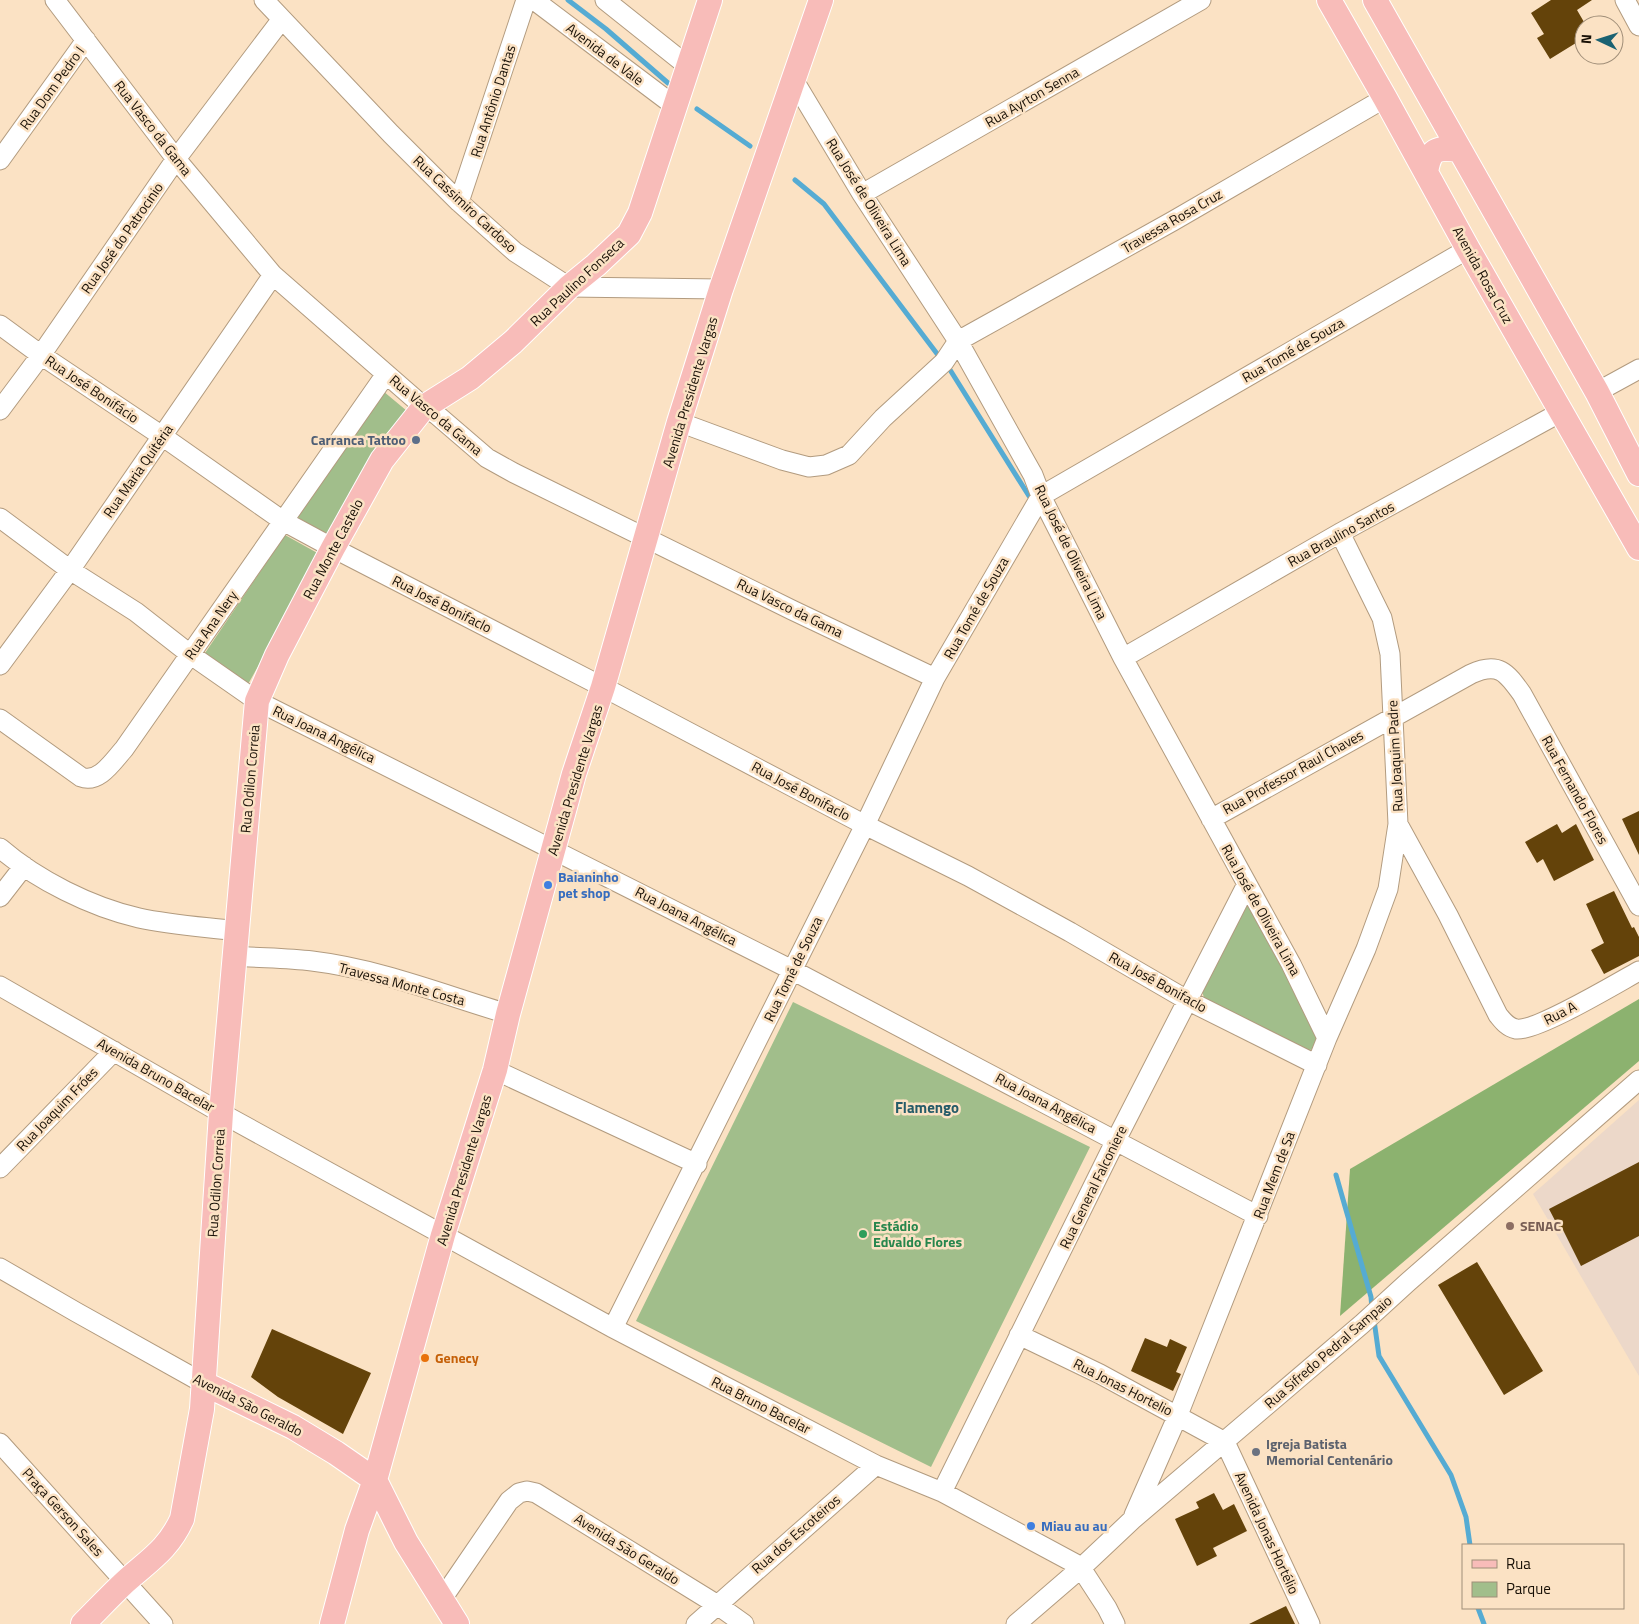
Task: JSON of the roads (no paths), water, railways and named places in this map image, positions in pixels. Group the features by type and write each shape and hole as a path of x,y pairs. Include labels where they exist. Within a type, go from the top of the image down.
{"main road":[{"name":"Rua Paulino Fonseca","path":"424,407 478,372 629,234 640,213 710,0"},
{"name":"Avenida Presidente Vargas","path":"332,1624 357,1530 375,1480 444,1235 495,1070 508,1014 574,774 604,687 679,422 721,289 821,0"},
{"name":"Avenida Rosa Cruz","path":"1329,0 1468,249 1639,548"},
{"path":"1375,0 1597,392 1634,466"},
{"path":"1426,172 1431,154 1437,149 1459,150"},
{"name":"Rua Monte Castelo","path":"257,701 276,655 332,548 382,460 424,407"},
{"path":"1595,470 1610,474 1618,472 1626,465 1634,466"},
{"name":"Rua Odilon Correia","path":"83,1624 125,1582 161,1551 174,1535 182,1519 202,1409 221,1113 257,701"},
{"name":"Avenida São Geraldo","path":"203,1383 293,1427 336,1453 375,1480 406,1542 457,1624"}],"street":[{"name":"Rua Vasco da Gama","path":"56,0 176,159 273,275 424,407 437,415 487,458 792,610 935,678"},
{"name":"Rua Cassimiro Cardoso","path":"264,0 391,134 459,202 515,252 569,287"},
{"name":"Rua Antônio Dantas","path":"459,202 526,0"},
{"name":"Avenida de Vale","path":"534,0 676,107"},
{"path":"604,0 689,67"},
{"name":"Rua Ayrton Senna","path":"862,194 1201,0"},
{"path":"1624,0 1639,26"},
{"name":"Rua José do Patrocinio","path":"0,410 41,355 176,159 282,19"},
{"name":"Rua Dom Pedro I","path":"0,160 86,40"},
{"name":"Rua José de Oliveira Lima","path":"793,79 862,194 958,341 1033,475 1041,496 1123,658 1291,964 1327,1038"},
{"name":"Travessa Rosa Cruz","path":"958,341 1173,221 1385,98"},
{"name":"Rua Tomé de Souza","path":"613,1328 697,1164 935,678 1041,496 1468,249"},
{"name":"Rua Maria Quitéria","path":"0,665 70,570 273,275"},
{"path":"569,287 721,289"},
{"name":"Rua José Bonifácio","path":"0,325 283,521"},
{"path":"679,422 782,460 809,467 826,465 849,455 883,418 938,367 958,341"},
{"path":"1597,392 1639,369"},
{"name":"Rua Ana Nery","path":"0,719 81,776 90,778 98,776 103,772 124,749 386,374"},
{"name":"Rua Braulino Santos","path":"1123,658 1340,534 1561,412"},
{"name":"Rua Joana Angélica","path":"0,518 70,570 136,612 190,655 257,701 553,848 792,970 1258,1216"},
{"name":"Rua José Bonifaclo","path":"283,521 968,876 1070,932 1187,1000 1317,1065"},
{"name":"Rua Joaquim Padre","path":"1340,534 1382,618 1387,633 1390,654 1398,824 1490,998"},
{"name":"Rua Professor Raul Chaves","path":"1211,818 1392,717 1479,671 1493,668 1509,675"},
{"name":"Rua Fernando Flores","path":"1509,675 1522,694 1639,906"},
{"name":"Rua Mem de Sa","path":"1132,1520 1178,1415 1327,1038 1366,949 1388,889 1398,824"},
{"path":"0,848 24,866 91,902 116,912 150,920 237,931"},
{"path":"0,897 24,866"},
{"name":"Rua General Falconiere","path":"942,1492 1116,1140 1247,884"},
{"name":"Travessa Monte Costa","path":"235,956 312,961 357,970 410,983 508,1014"},
{"name":"Rua A","path":"1490,998 1498,1015 1505,1024 1517,1029 1528,1028 1549,1020 1639,971"},
{"name":"Avenida Bruno Bacelar","path":"0,986 221,1113 444,1235"},
{"name":"Rua Joaquim Fróes","path":"0,1168 114,1051"},
{"path":"495,1070 697,1164"},
{"name":"Rua Sifredo Pedral Sampaio","path":"1016,1624 1081,1568 1132,1520 1362,1324 1482,1216 1639,1080"},
{"name":"Rua Bruno Bacelar","path":"444,1235 613,1328 876,1465 942,1492 1081,1568"},
{"name":"Avenida São Geraldo","path":"0,1268 203,1383"},
{"name":"Rua Jonas Hortelio","path":"1019,1335 1100,1374 1225,1442"},
{"name":"Avenida Jonas Hortélio","path":"1225,1442 1310,1624"},
{"name":"Praça Gerson Sales","path":"0,1443 125,1582"},
{"name":"Rua dos Escoteiros","path":"696,1624 716,1604 876,1465"},
{"name":"Avenida São Geraldo","path":"442,1599 509,1501 519,1492 527,1491 536,1493 561,1507 639,1558 716,1604"},
{"path":"1081,1568 1115,1624"},
{"path":"125,1582 163,1624"},
{"path":"716,1604 744,1624"}],"waterway":[{"path":"568,0 606,29 668,83"},
{"path":"697,109 750,146"},
{"path":"795,180 824,204 941,359"},
{"path":"947,365 1029,496"},
{"path":"1336,1175 1371,1297 1372,1309"},
{"path":"1374,1320 1379,1356 1451,1475 1466,1517 1470,1544"},
{"path":"1478,1609 1484,1624"}],"place":[{"name":"Carranca Tattoo","path":"416,440"},
{"name":"Baianinho pet shop","path":"548,885"},
{"name":"SENAC","path":"1510,1226"},
{"name":"Estádio Edvaldo Flores","path":"863,1234"},
{"name":"Genecy","path":"425,1358"},
{"name":"Igreja Batista Memorial Centenário","path":"1256,1452"},
{"name":"Miau au au","path":"1031,1526"}],"district":[{"name":"Flamengo","path":"927,1108"}]}
